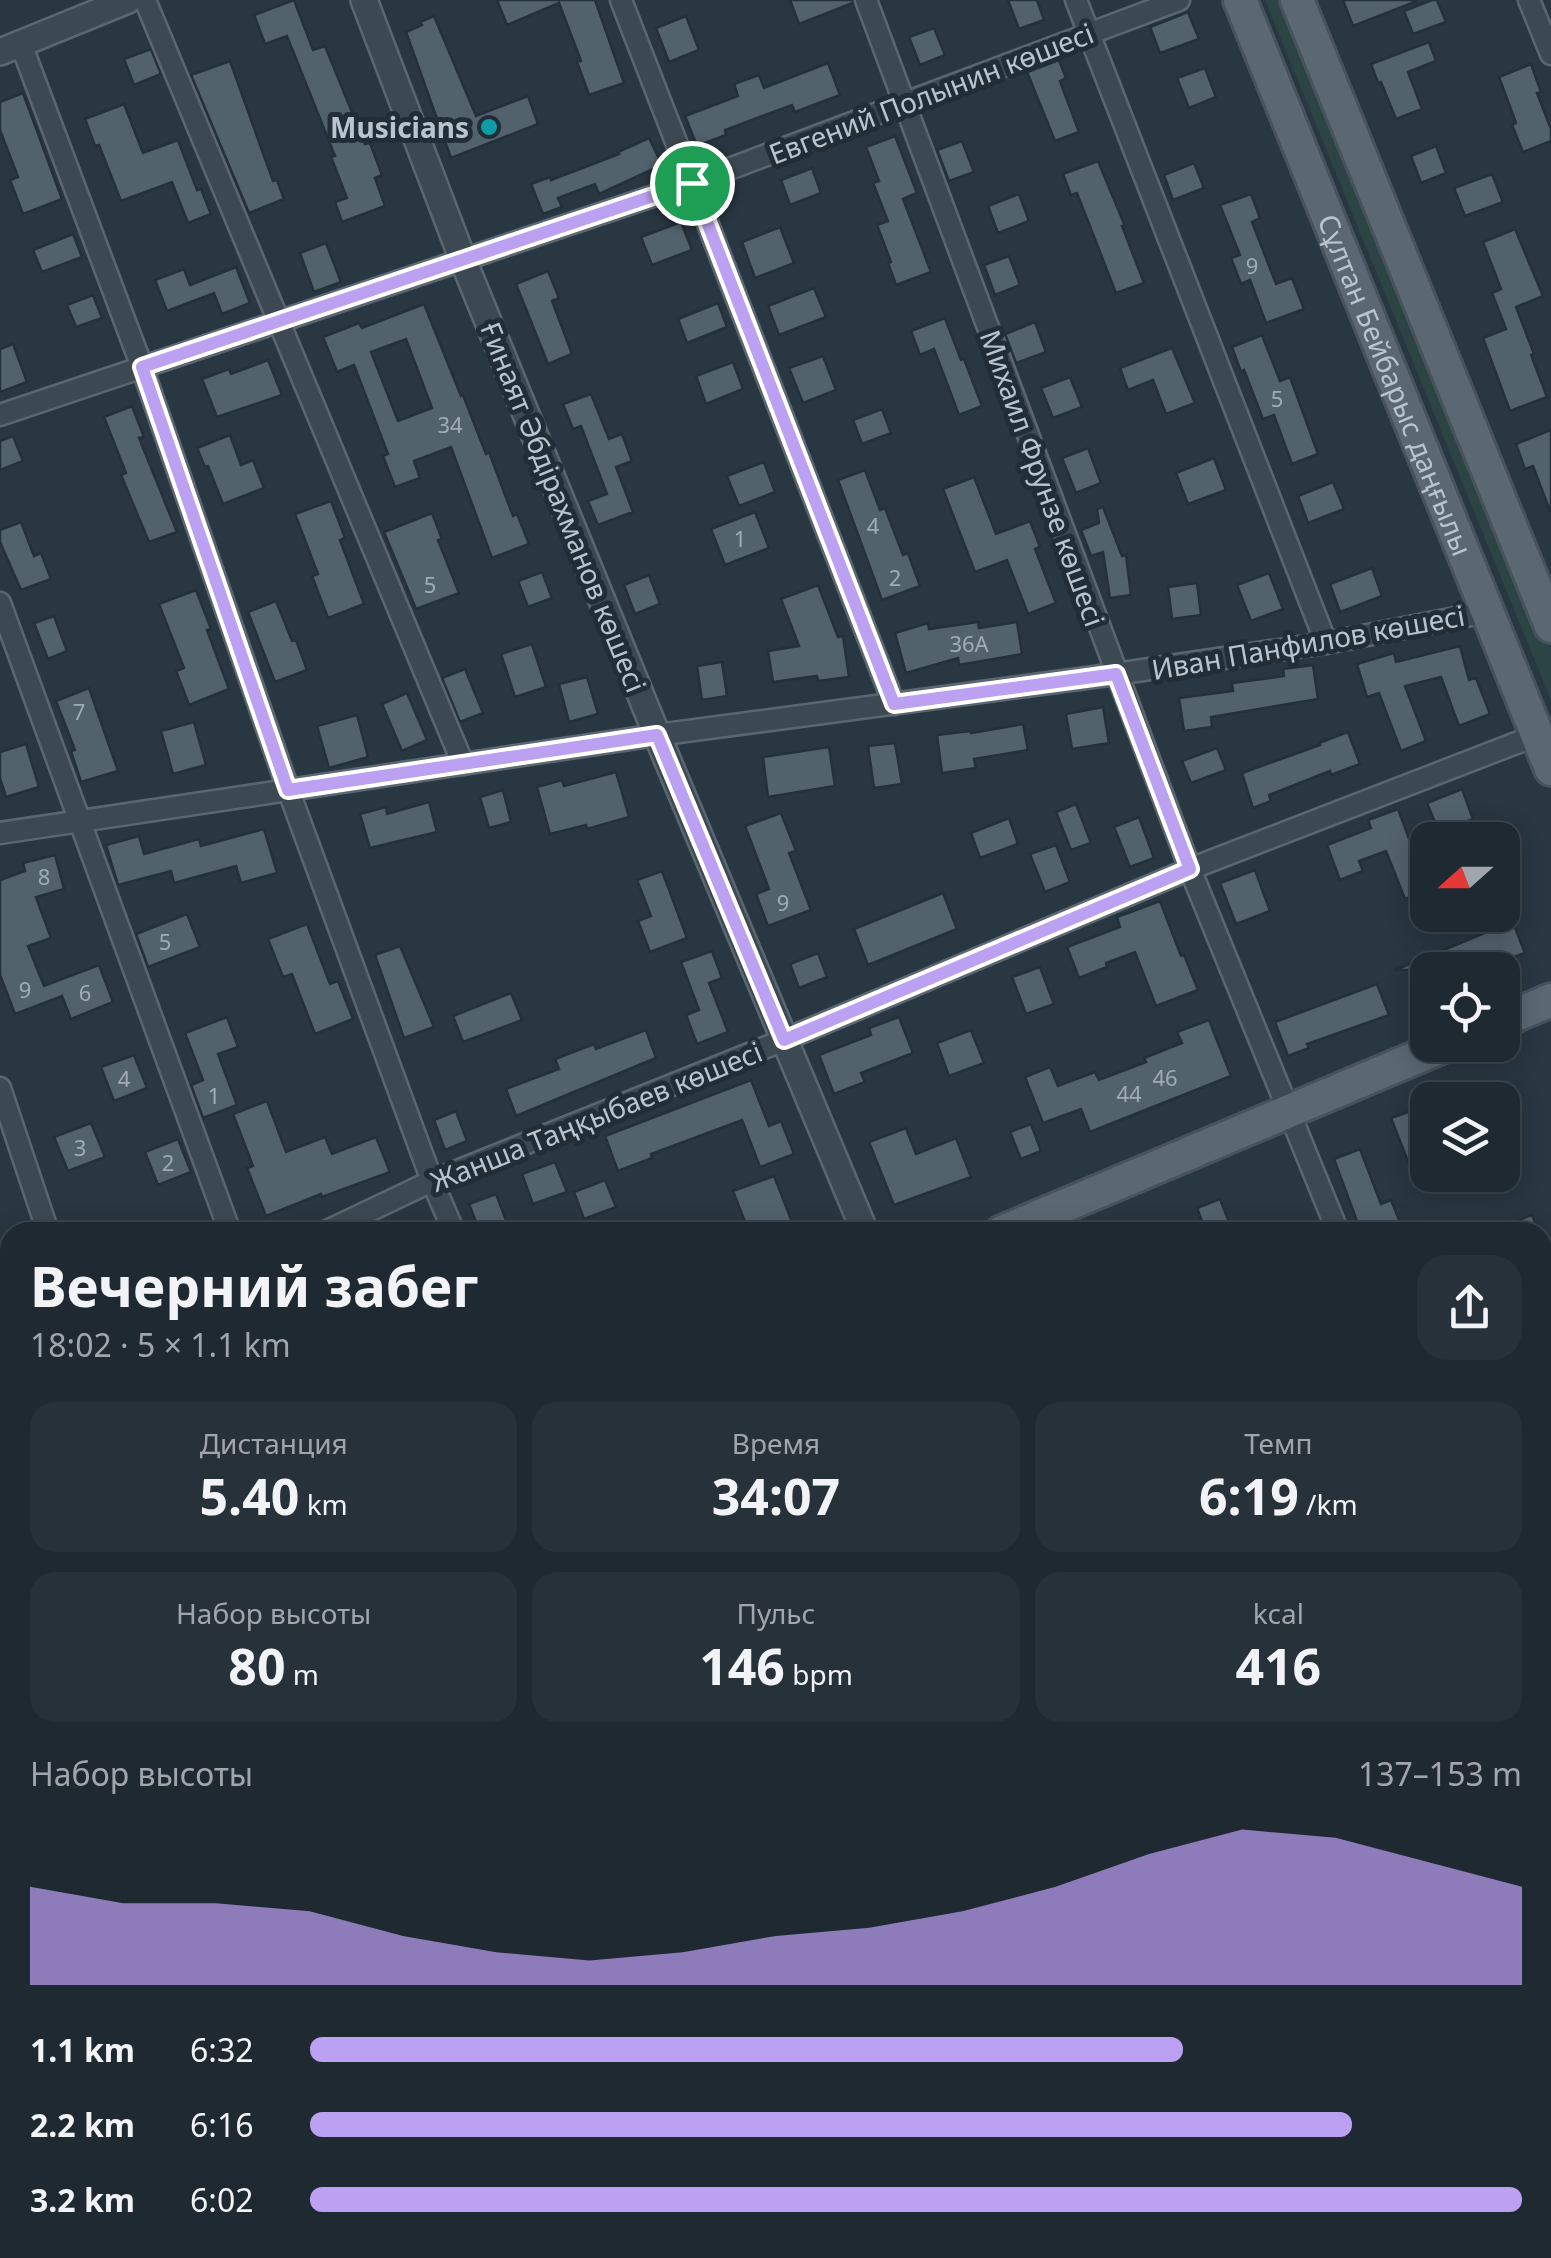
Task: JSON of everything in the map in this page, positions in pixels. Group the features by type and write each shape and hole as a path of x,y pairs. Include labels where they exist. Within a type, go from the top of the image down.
{"main road":[{"name":"Сұлтан Бейбарыс даңғылы","path":"1240,0 1551,769"},
{"name":"Сұлтан Бейбарыс даңғылы","path":"1297,0 1551,626"},
{"path":"1520,1013 1551,1000"},
{"path":"1026,1222 1410,1060"}],"street":[{"path":"128,0 11,48 142,367 288,790 450,1222"},
{"path":"144,0 462,764"},
{"name":"Ғинаят Әбдірахманов көшесі","path":"364,0 463,260 861,1222"},
{"path":"621,0 894,704"},
{"name":"Михаил Фрунзе көшесі","path":"866,0 1190,869 1334,1222"},
{"path":"1076,0 1326,642"},
{"name":"Евгений Полынин көшесі","path":"0,415 692,183 1179,0"},
{"path":"1529,0 1551,54"},
{"path":"0,603 226,1222"},
{"name":"Иван Панфилов көшесі","path":"0,833 657,735 1116,674 1326,642 1487,612"},
{"name":"Жанша Таңқыбаев көшесі","path":"346,1222 432,1181 784,1040 1190,869 1537,735"},
{"path":"1,1095 45,1222"}],"green space":[{"path":"1265,0 1286,0 1551,649 1551,700"}],"building":[{"path":"294,0 313,50 325,46 365,144 370,143 382,175 375,178 385,206 342,222 335,202 347,198 331,157 335,156 287,36 265,44 254,15"},
{"path":"497,0 595,0 624,83 589,95 559,3 507,25"},
{"path":"790,0 853,0 853,3 799,24"},
{"path":"1008,0 1037,0 1044,20 1019,29"},
{"path":"1343,0 1417,0 1417,1 1353,26"},
{"path":"1437,0 1446,22 1413,34 1404,11"},
{"path":"1188,12 1199,39 1160,53 1150,27"},
{"path":"434,16 476,116 528,96 538,124 451,158 406,32"},
{"path":"686,16 699,50 669,62 656,28"},
{"path":"934,28 945,55 920,65 909,37"},
{"path":"1429,42 1436,61 1408,72 1422,109 1396,119 1371,64"},
{"path":"151,49 161,74 134,85 124,59"},
{"path":"1059,60 1066,78 1060,81 1079,132 1055,141 1027,72"},
{"path":"230,61 273,181 277,180 284,199 249,213 191,75"},
{"path":"828,63 840,95 795,112 792,105 725,130 726,135 697,146 685,116 738,96 734,84 759,75 764,88"},
{"path":"1531,64 1551,129 1551,141 1523,152 1499,77"},
{"path":"1205,68 1216,97 1189,108 1177,78"},
{"path":"23,93 62,199 23,214 10,180 18,177 0,130 0,102"},
{"path":"124,104 143,153 178,140 197,190 201,189 211,214 188,223 172,182 121,201 85,119"},
{"path":"895,136 917,193 903,199 931,272 896,285 877,225 888,221 873,183 879,181 866,147"},
{"path":"649,138 662,165 599,194 595,184 558,198 562,207 543,214 531,184 619,154"},
{"path":"962,141 974,172 949,181 937,150"},
{"path":"1436,146 1446,173 1421,183 1411,156"},
{"path":"1098,161 1144,283 1116,293 1077,193 1071,195 1063,174"},
{"path":"1194,163 1204,188 1173,200 1164,175"},
{"path":"812,168 821,193 790,205 781,180"},
{"path":"1492,174 1503,202 1465,216 1454,188"},
{"path":"1019,194 1029,221 998,233 988,206"},
{"path":"1251,194 1260,218 1252,222 1276,284 1292,278 1304,309 1266,323 1250,280 1241,284 1231,258 1240,255 1220,205"},
{"path":"681,222 692,250 652,265 641,237"},
{"path":"780,227 794,263 755,278 742,242"},
{"path":"1515,229 1543,296 1516,307 1547,397 1510,411 1483,338 1506,329 1492,293 1501,289 1483,242"},
{"path":"73,234 82,257 42,272 33,250"},
{"path":"326,243 341,282 314,292 300,253"},
{"path":"1009,256 1020,285 995,295 984,265"},
{"path":"236,267 250,303 222,314 214,293 167,311 155,280 184,269 190,285"},
{"path":"548,271 559,298 552,301 572,354 548,364 516,284"},
{"path":"814,288 826,317 779,335 768,306"},
{"path":"93,295 102,318 76,327 67,305"},
{"path":"718,303 727,327 687,343 678,319"},
{"path":"424,304 513,516 517,514 529,544 492,558 451,447 414,461 420,478 395,487 383,456 388,454 354,365 337,372 323,337 359,323 362,328","holes":["406,339 432,408 398,421 371,352"]},
{"path":"945,318 982,406 959,415 934,349 920,355 911,331"},
{"path":"1035,322 1046,352 1016,363 1005,334"},
{"path":"1262,335 1280,381 1290,377 1318,454 1292,464 1274,415 1263,419 1232,347"},
{"path":"13,344 27,382 0,392 0,349"},
{"path":"1172,348 1195,403 1166,414 1153,380 1128,390 1120,368"},
{"path":"823,356 836,390 803,403 789,368"},
{"path":"268,360 282,395 217,417 202,379 229,369 231,374"},
{"path":"733,362 743,389 706,404 696,376"},
{"path":"1070,377 1082,407 1053,418 1041,388"},
{"path":"591,394 609,439 622,434 632,461 616,467 633,512 598,525 588,501 607,494 581,426 573,429 563,404"},
{"path":"132,406 144,437 139,438 177,532 149,542 121,475 126,473 104,417"},
{"path":"882,409 891,433 862,444 853,420"},
{"path":"1551,430 1550,511 1533,466 1525,469 1516,444"},
{"path":"230,435 241,465 253,460 264,488 223,504 197,448"},
{"path":"13,436 23,461 0,470 0,441"},
{"path":"1088,448 1101,483 1076,493 1062,458"},
{"path":"1214,458 1226,490 1188,504 1176,473"},
{"path":"764,462 775,492 739,506 727,476"},
{"path":"865,470 880,510 885,508 920,586 882,600 838,480"},
{"path":"974,477 996,534 1030,521 1040,547 1035,549 1056,603 1028,614 1007,560 975,572 943,489"},
{"path":"1333,482 1344,509 1308,523 1298,496"},
{"path":"331,501 345,538 340,540 364,604 328,618 312,576 318,574 295,514"},
{"path":"1103,507 1122,556 1126,555 1131,595 1110,598 1103,552 1091,556 1081,530 1099,523 1097,509"},
{"path":"755,512 769,548 725,565 711,529"},
{"path":"432,513 459,593 416,609 384,532"},
{"path":"21,522 34,556 41,553 51,579 21,590 0,542 0,530"},
{"path":"1372,568 1382,596 1340,612 1330,584"},
{"path":"542,572 552,598 528,607 518,581"},
{"path":"1269,573 1283,609 1251,621 1237,585"},
{"path":"649,575 660,604 635,614 624,585"},
{"path":"1197,583 1201,615 1172,619 1168,587"},
{"path":"818,585 838,637 843,636 849,677 818,681 817,676 773,682 768,651 799,646 781,599"},
{"path":"196,590 229,689 189,705 176,671 184,668 159,604"},
{"path":"276,601 307,670 275,682 248,612"},
{"path":"54,616 67,651 48,659 34,623"},
{"path":"978,622 979,628 1017,622 1022,654 959,665 958,658 906,673 895,633 928,623 929,629"},
{"path":"532,644 546,687 515,697 501,654"},
{"path":"1460,646 1469,680 1476,678 1490,714 1459,726 1441,677 1405,686 1426,741 1401,751 1379,693 1367,697 1357,664 1394,653 1396,662"},
{"path":"722,662 727,696 702,700 697,666"},
{"path":"1313,665 1318,699 1211,717 1212,727 1184,731 1179,698 1233,691 1232,683 1284,676 1283,669"},
{"path":"465,669 483,713 460,722 442,678"},
{"path":"587,677 598,714 569,722 559,684"},
{"path":"89,688 118,771 81,782 71,751 75,750 56,701"},
{"path":"407,693 427,740 402,751 382,704"},
{"path":"1103,707 1109,743 1072,749 1066,714"},
{"path":"357,715 368,757 329,768 317,726"},
{"path":"194,722 206,765 173,774 161,731"},
{"path":"1023,724 1028,750 974,759 976,768 942,773 937,735"},
{"path":"1348,732 1360,764 1331,775 1330,771 1269,795 1271,801 1253,808 1242,773"},
{"path":"895,743 902,784 874,788 868,746"},
{"path":"26,744 39,787 6,797 0,778 0,752"},
{"path":"829,747 835,786 768,797 763,757"},
{"path":"1217,748 1226,770 1191,783 1182,761"},
{"path":"616,772 629,817 550,834 537,787 562,780 564,786"},
{"path":"1462,789 1473,819 1435,822 1427,803"},
{"path":"503,790 511,822 489,828 480,797"},
{"path":"429,802 437,832 370,848 360,814 386,807 387,814"},
{"path":"1076,804 1091,843 1071,850 1056,812"},
{"path":"1398,809 1410,841 1410,897 1405,899 1386,851 1359,861 1363,871 1340,880 1327,845 1371,828 1368,820"},
{"path":"781,813 796,851 789,853 811,910 768,926 756,894 769,889 745,826"},
{"path":"1139,817 1154,858 1130,867 1114,827"},
{"path":"1009,818 1018,844 980,858 971,833"},
{"path":"264,829 277,873 241,883 236,866 174,883 171,871 118,885 106,845 139,836 144,854 199,839 201,846"},
{"path":"1056,845 1070,882 1045,892 1030,854"},
{"path":"55,855 64,889 36,897 51,938 28,946 44,986 99,965 113,1002 71,1019 62,996 15,1014 0,975 0,880 25,871 23,863"},
{"path":"1255,870 1270,911 1236,924 1220,883"},
{"path":"662,871 687,938 650,952 638,921 651,916 637,880"},
{"path":"943,893 957,929 868,965 854,929"},
{"path":"1160,901 1198,990 1156,1006 1135,952 1079,978 1067,947 1120,927 1117,917"},
{"path":"187,914 200,947 148,967 136,934"},
{"path":"307,924 330,984 338,981 353,1019 315,1034 292,974 283,977 268,939"},
{"path":"1487,932 1517,932 1525,953 1520,955 1439,952"},
{"path":"400,946 434,1027 404,1038 375,955"},
{"path":"712,951 722,978 709,983 728,1032 697,1044 686,1015 699,1010 681,962"},
{"path":"818,953 827,977 799,988 790,964"},
{"path":"1040,967 1054,1004 1026,1014 1012,977"},
{"path":"1377,984 1389,1015 1307,1044 1309,1048 1288,1056 1275,1022"},
{"path":"511,993 522,1020 463,1042 453,1016"},
{"path":"227,1017 238,1047 218,1054 237,1105 203,1118 191,1085 203,1080 185,1033"},
{"path":"899,1017 913,1053 861,1073 865,1082 834,1094 819,1055 871,1035 869,1028"},
{"path":"1209,1020 1231,1076 1090,1132 1081,1109 1043,1123 1025,1077 1050,1067 1058,1086 1095,1072 1099,1080 1182,1043 1177,1032"},
{"path":"646,1030 656,1058 516,1116 506,1089 559,1069 555,1059"},
{"path":"971,1030 984,1063 949,1076 937,1043"},
{"path":"134,1055 147,1088 114,1101 101,1067"},
{"path":"751,1080 769,1126 781,1121 794,1154 760,1167 742,1120 651,1154 652,1158 618,1171 605,1136"},
{"path":"267,1101 286,1152 325,1137 332,1154 376,1137 390,1172 266,1216 247,1168 253,1166 233,1114"},
{"path":"456,1111 467,1141 445,1150 434,1120"},
{"path":"1410,1111 1410,1166 1391,1118"},
{"path":"91,1123 105,1157 68,1171 54,1137"},
{"path":"1031,1124 1041,1151 1021,1159 1010,1132"},
{"path":"906,1128 916,1154 956,1138 971,1177 894,1205 869,1142"},
{"path":"178,1139 191,1172 158,1185 145,1152"},
{"path":"1360,1149 1381,1204 1391,1200 1400,1222 1357,1222 1334,1159"},
{"path":"555,1162 567,1192 533,1204 522,1174"},
{"path":"774,1176 792,1222 745,1222 733,1191"},
{"path":"605,1180 616,1207 584,1219 574,1192"},
{"path":"496,1194 507,1222 476,1222 469,1204"},
{"path":"1220,1199 1229,1222 1202,1222 1197,1208"},
{"path":"1532,1215 1535,1222 1513,1222"}],"place":[{"name":"Musicians","path":"489,127"}],"route":[{"path":"692,183 894,704 1116,674 1190,869 784,1040 657,735 288,790 142,367 692,183"}]}
